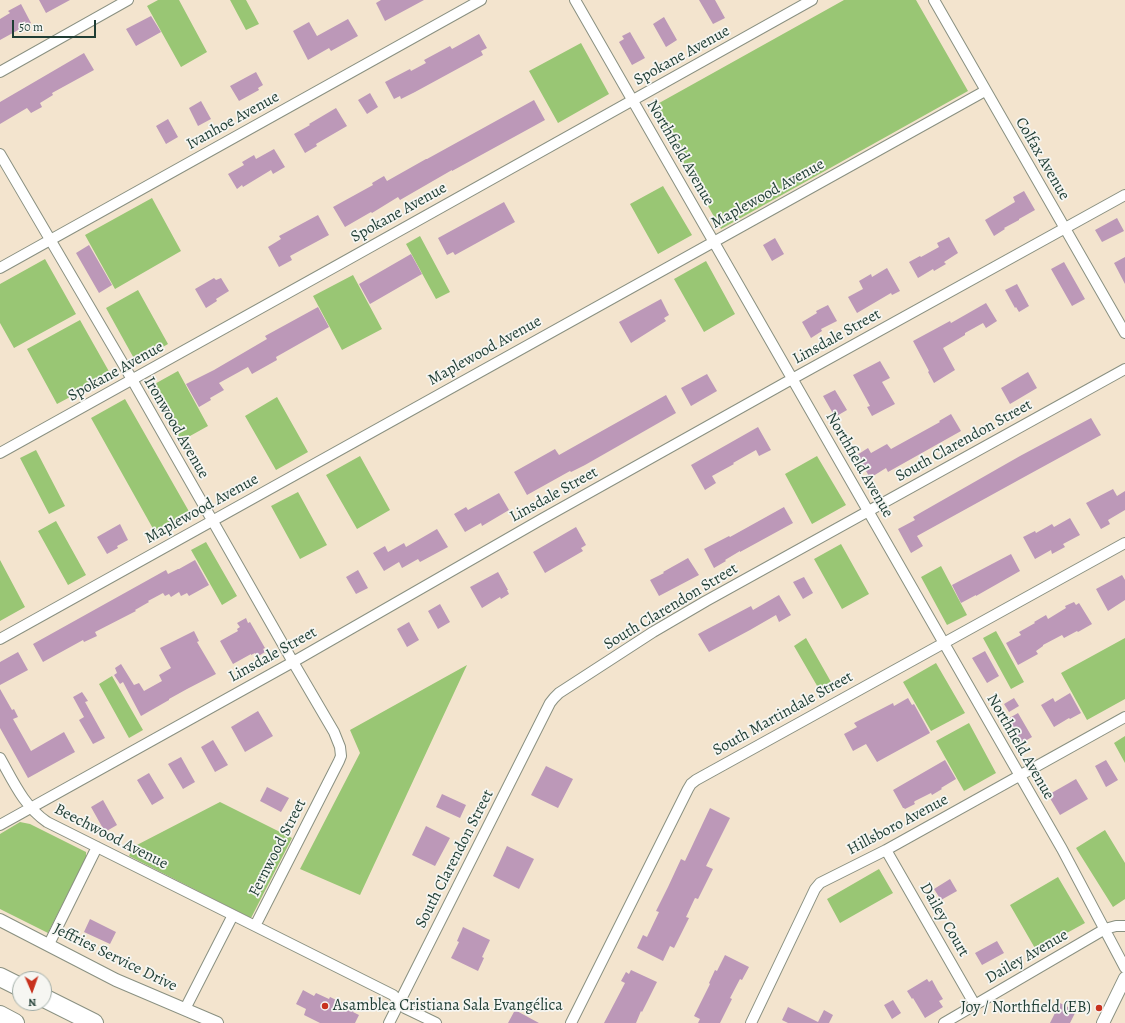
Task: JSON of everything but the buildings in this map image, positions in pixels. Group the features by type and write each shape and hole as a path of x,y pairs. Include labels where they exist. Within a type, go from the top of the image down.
{"highway":[{"path":"0,977 12,983"},
{"path":"52,1002 94,1023"},
{"path":"0,1015 15,1023"}],"street":[{"path":"0,72 128,0"},
{"name":"Ivanhoe Avenue","path":"0,268 481,0"},
{"name":"Northfield Avenue","path":"575,0 1061,848 1125,968"},
{"name":"Spokane Avenue","path":"0,453 812,0"},
{"name":"Colfax Avenue","path":"934,0 1125,333"},
{"name":"Maplewood Avenue","path":"0,639 985,90"},
{"name":"Ironwood Avenue","path":"0,154 51,239 334,732 340,747 341,756 328,783"},
{"name":"Linsdale Street","path":"0,826 293,662 542,519 1125,194"},
{"name":"South Clarendon Street","path":"389,1023 546,710 559,693 653,632 1125,369"},
{"name":"South Martindale Street","path":"571,1023 691,784 1125,543"},
{"name":"Hillsboro Avenue","path":"751,1023 815,889 820,883 886,850 1125,717"},
{"name":"Beechwood Avenue","path":"0,758 23,799 38,816 47,822 255,926"},
{"name":"Fernwood Street","path":"255,926 328,783"},
{"path":"49,944 98,848"},
{"name":"Dailey Court","path":"886,850 975,1005"},
{"path":"186,1009 233,915"},
{"name":"Jeffries Service Drive","path":"0,920 116,980 217,1023"},
{"path":"255,926 393,995 405,1008 436,1023"},
{"path":"1105,929 1116,926 1125,926"},
{"name":"Dailey Avenue","path":"944,1023 1105,929"},
{"path":"1103,1023 1125,978"}],"green space":[{"path":"158,0 179,0 207,52 181,67 147,6"},
{"path":"230,0 246,0 259,24 246,30"},
{"path":"844,0 916,0 968,91 721,229 652,107"},
{"path":"581,43 609,94 558,123 529,71"},
{"path":"663,186 692,235 658,254 630,204"},
{"path":"152,198 181,251 115,289 85,235"},
{"path":"420,236 450,292 436,299 406,244"},
{"path":"45,259 76,314 14,348 0,323 0,284"},
{"path":"706,261 735,314 704,332 674,279"},
{"path":"353,275 382,329 342,350 313,296"},
{"path":"138,290 168,344 136,362 106,308"},
{"path":"80,320 111,375 57,404 27,349"},
{"path":"178,371 208,426 181,441 151,386"},
{"path":"277,397 308,452 276,470 245,416"},
{"path":"125,399 191,515 156,534 91,418"},
{"path":"36,450 65,506 49,514 20,458"},
{"path":"360,456 390,510 357,529 326,475"},
{"path":"817,456 846,505 812,524 785,474"},
{"path":"298,492 327,545 300,559 271,506"},
{"path":"56,521 86,575 68,585 38,531"},
{"path":"206,542 237,596 222,605 191,550"},
{"path":"841,544 869,594 842,609 814,559"},
{"path":"0,560 25,607 0,621"},
{"path":"941,566 967,615 947,625 921,577"},
{"path":"996,631 1024,682 1011,689 983,638"},
{"path":"806,638 835,689 823,696 794,646"},
{"path":"1125,638 1125,699 1087,720 1061,673"},
{"path":"936,663 965,713 931,731 903,682"},
{"path":"467,665 360,895 300,869 360,753 350,730"},
{"path":"112,676 143,730 129,738 99,684"},
{"path":"969,723 996,773 964,791 936,741"},
{"path":"1125,736 1125,763 1114,743"},
{"path":"220,802 292,838 251,918 129,856 133,847"},
{"path":"20,822 30,824 86,852 86,858 48,933 0,909 0,834"},
{"path":"1105,830 1125,863 1125,899 1113,907 1076,848"},
{"path":"879,869 893,893 840,923 827,899"},
{"path":"1058,877 1085,923 1036,950 1010,905"}],"place":[{"name":"Asamblea Cristiana Sala Evangélica","path":"325,1006"},
{"name":"Joy / Northfield (EB)","path":"1099,1008"}]}
